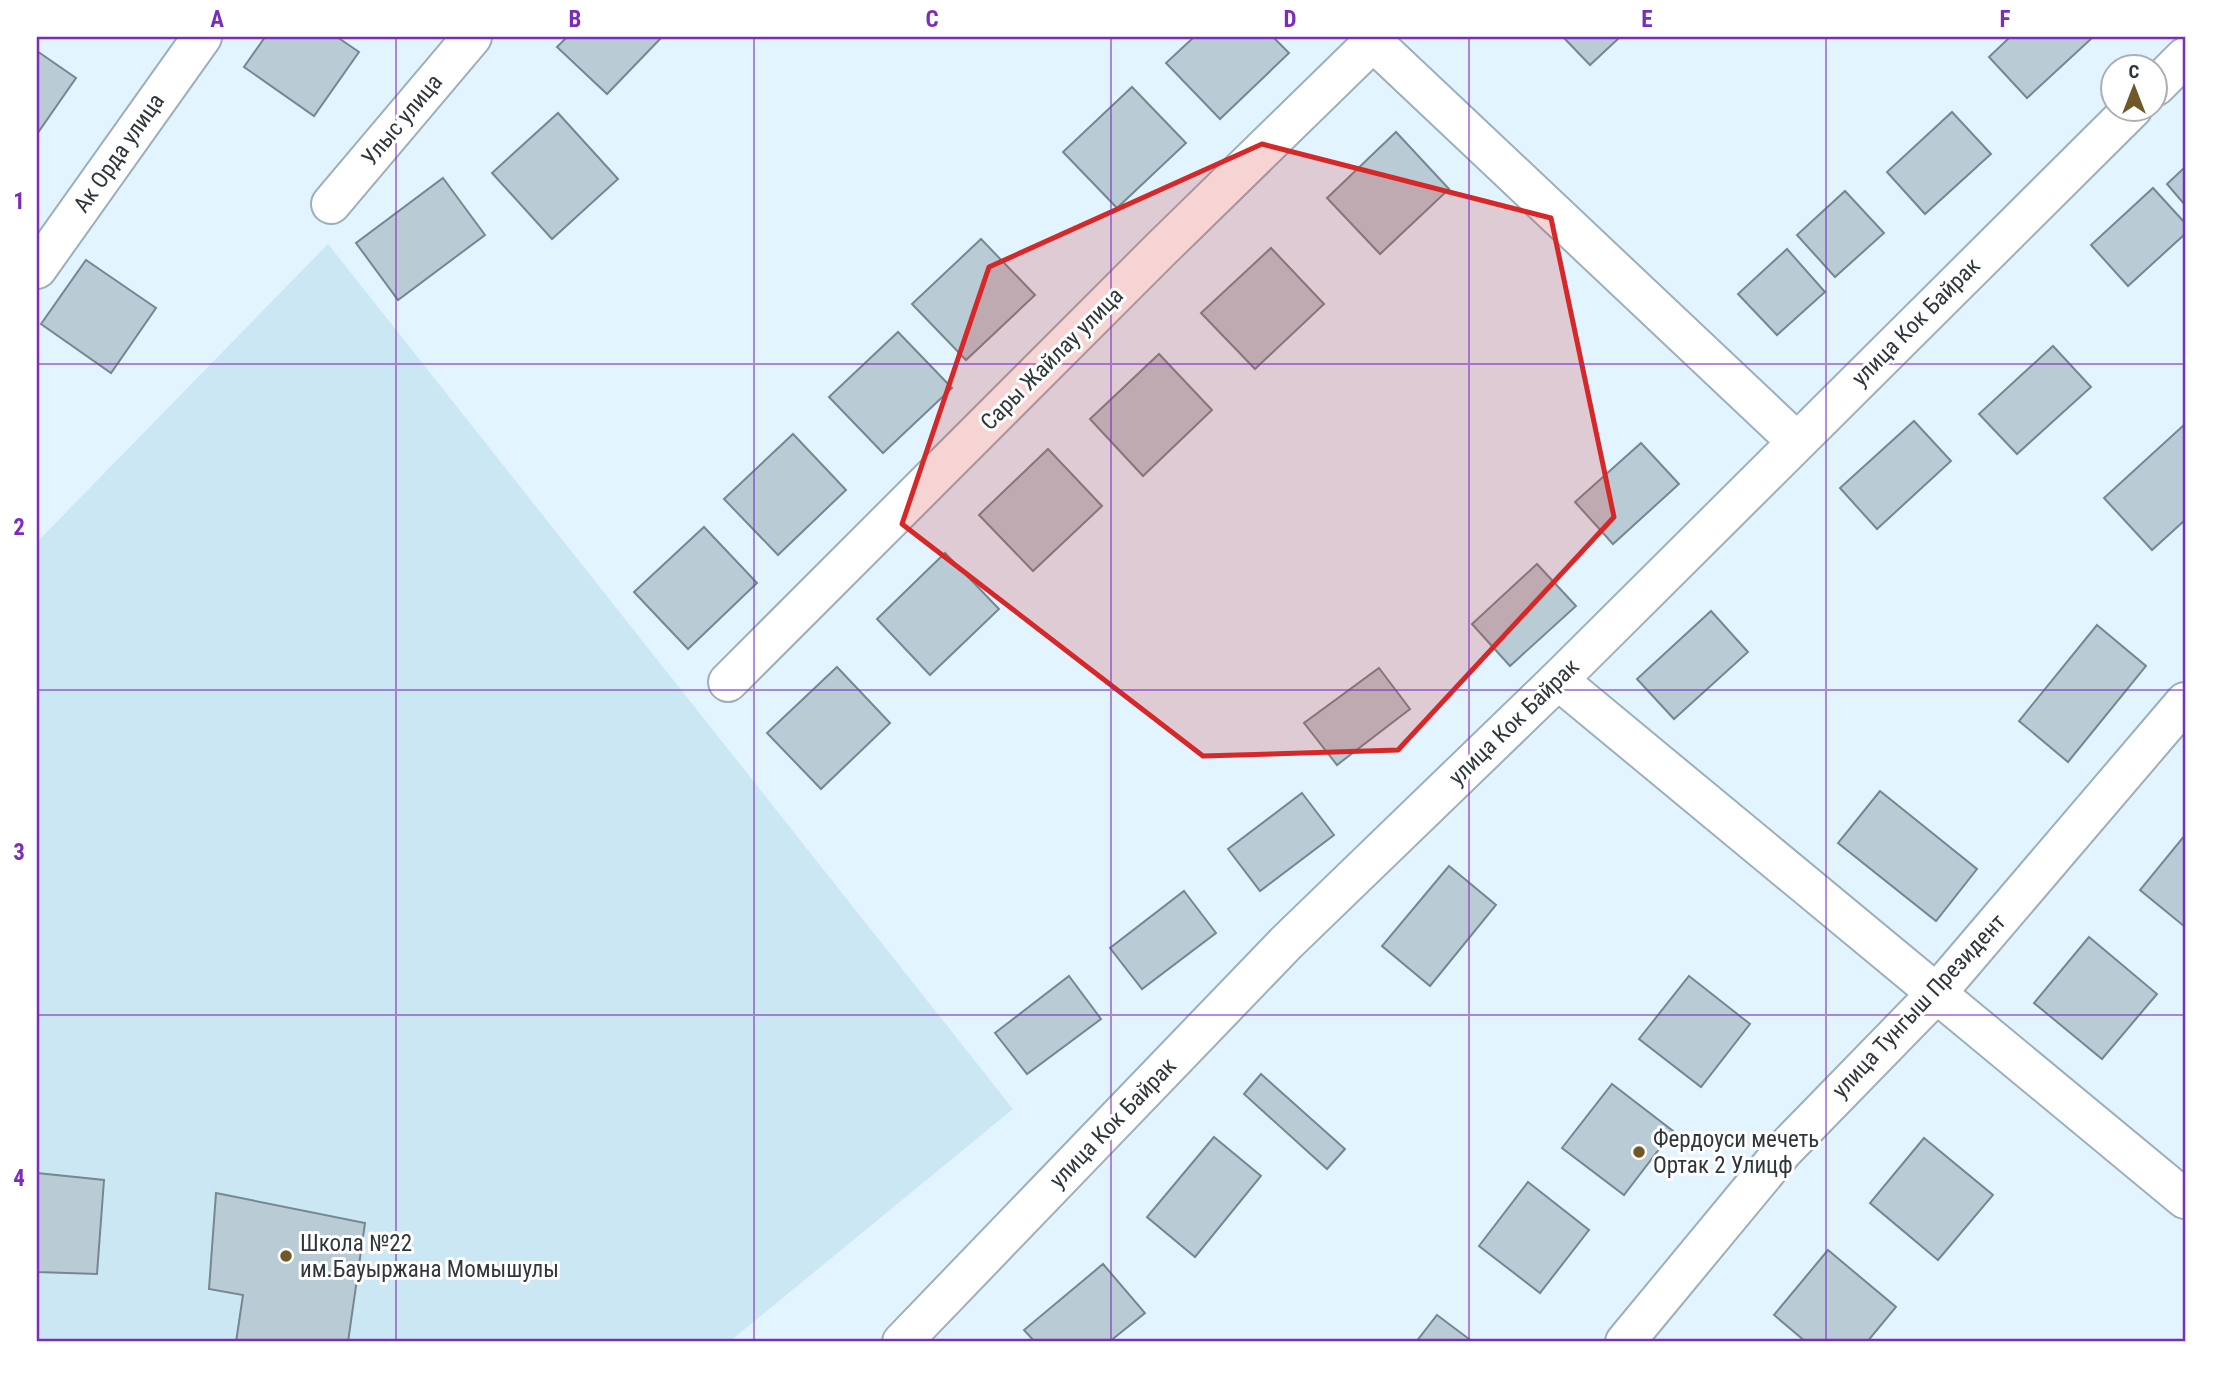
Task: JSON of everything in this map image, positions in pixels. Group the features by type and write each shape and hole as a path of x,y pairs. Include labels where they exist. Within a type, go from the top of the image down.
{"street":[{"name":"Ак Орда улица","path":"37,269 202,37"},
{"name":"Улыс улица","path":"331,204 472,37"},
{"path":"1373,38 1796,441"},
{"name":"Сары Жайлау улица","path":"728,682 1373,38"},
{"path":"2170,72 2185,57"},
{"name":"улица Кок Байрак","path":"902,1342 1286,943 1558,680 2119,122"},
{"path":"1558,680 1935,995 2185,1199"},
{"name":"улица Тунгыш Президент","path":"1625,1342 1783,1151 1935,995 2185,702"}],"highlighted area":[{"path":"1262,144 1551,218 1614,517 1398,750 1203,756 902,524 989,267"}],"shaded area":[{"path":"328,244 1013,1109 729,1342 37,1342 37,542"}],"building":[{"path":"265,37 337,37 359,52 314,116 244,67"},
{"path":"567,37 662,37 607,94 557,47"},
{"path":"1194,37 1273,37 1289,53 1220,119 1166,63"},
{"path":"1563,37 1620,37 1590,65"},
{"path":"2010,37 2092,38 2027,98 1989,57"},
{"path":"37,51 76,78 37,134"},
{"path":"1132,87 1186,143 1117,208 1063,152"},
{"path":"1952,112 1991,154 1925,214 1887,172"},
{"path":"558,113 618,179 552,239 492,173"},
{"path":"1396,132 1449,189 1380,254 1327,198"},
{"path":"2185,167 2185,205 2167,184"},
{"path":"443,178 485,235 398,300 356,243"},
{"path":"2153,188 2185,223 2185,234 2128,286 2091,245"},
{"path":"1845,191 1884,233 1835,277 1797,235"},
{"path":"981,239 1035,295 966,360 912,304"},
{"path":"1271,248 1324,304 1255,369 1201,313"},
{"path":"1787,249 1825,292 1777,335 1738,294"},
{"path":"86,260 156,308 111,373 41,324"},
{"path":"898,332 952,388 883,453 829,397"},
{"path":"2053,346 2091,387 2017,454 1979,414"},
{"path":"1159,354 1212,410 1143,476 1090,419"},
{"path":"1914,421 1951,461 1877,529 1840,488"},
{"path":"2185,424 2185,520 2152,550 2104,498"},
{"path":"793,434 846,490 778,555 724,499"},
{"path":"1641,443 1679,484 1613,544 1575,502"},
{"path":"1048,449 1102,506 1033,571 979,515"},
{"path":"704,527 757,583 688,649 634,592"},
{"path":"945,553 999,609 930,675 877,619"},
{"path":"1537,564 1576,606 1510,666 1472,624"},
{"path":"1711,611 1748,652 1674,719 1637,679"},
{"path":"2097,625 2146,666 2068,762 2019,721"},
{"path":"837,667 890,723 821,789 767,733"},
{"path":"1379,668 1410,709 1337,765 1304,723"},
{"path":"1880,791 1977,869 1936,921 1838,843"},
{"path":"1302,793 1334,835 1260,891 1228,849"},
{"path":"2185,835 2185,927 2140,890"},
{"path":"1449,866 1496,905 1430,986 1382,946"},
{"path":"1184,891 1216,933 1142,989 1110,948"},
{"path":"2089,937 2157,994 2102,1059 2034,1003"},
{"path":"1069,976 1101,1019 1027,1074 995,1033"},
{"path":"1689,976 1750,1024 1701,1087 1639,1039"},
{"path":"1261,1074 1345,1149 1327,1169 1244,1094"},
{"path":"1612,1084 1673,1131 1624,1195 1562,1148"},
{"path":"1214,1137 1261,1176 1195,1257 1147,1217"},
{"path":"1924,1138 1993,1195 1938,1260 1870,1203"},
{"path":"37,1173 104,1180 97,1274 37,1272"},
{"path":"1528,1182 1589,1230 1540,1293 1479,1246"},
{"name":"Школа №22 им.Бауыржана Момышулы","path":"216,1193 365,1223 348,1342 236,1342 243,1295 209,1289"},
{"path":"1828,1250 1896,1307 1867,1342 1806,1342 1774,1315"},
{"path":"1103,1264 1145,1313 1109,1342 1035,1342 1024,1330"},
{"path":"1437,1315 1473,1342 1416,1342"}],"place":[{"name":"Фердоуси мечеть Ортак 2 Улицф","path":"1639,1152"},
{"name":"Школа №22 им.Бауыржана Момышулы","path":"286,1256"}]}
